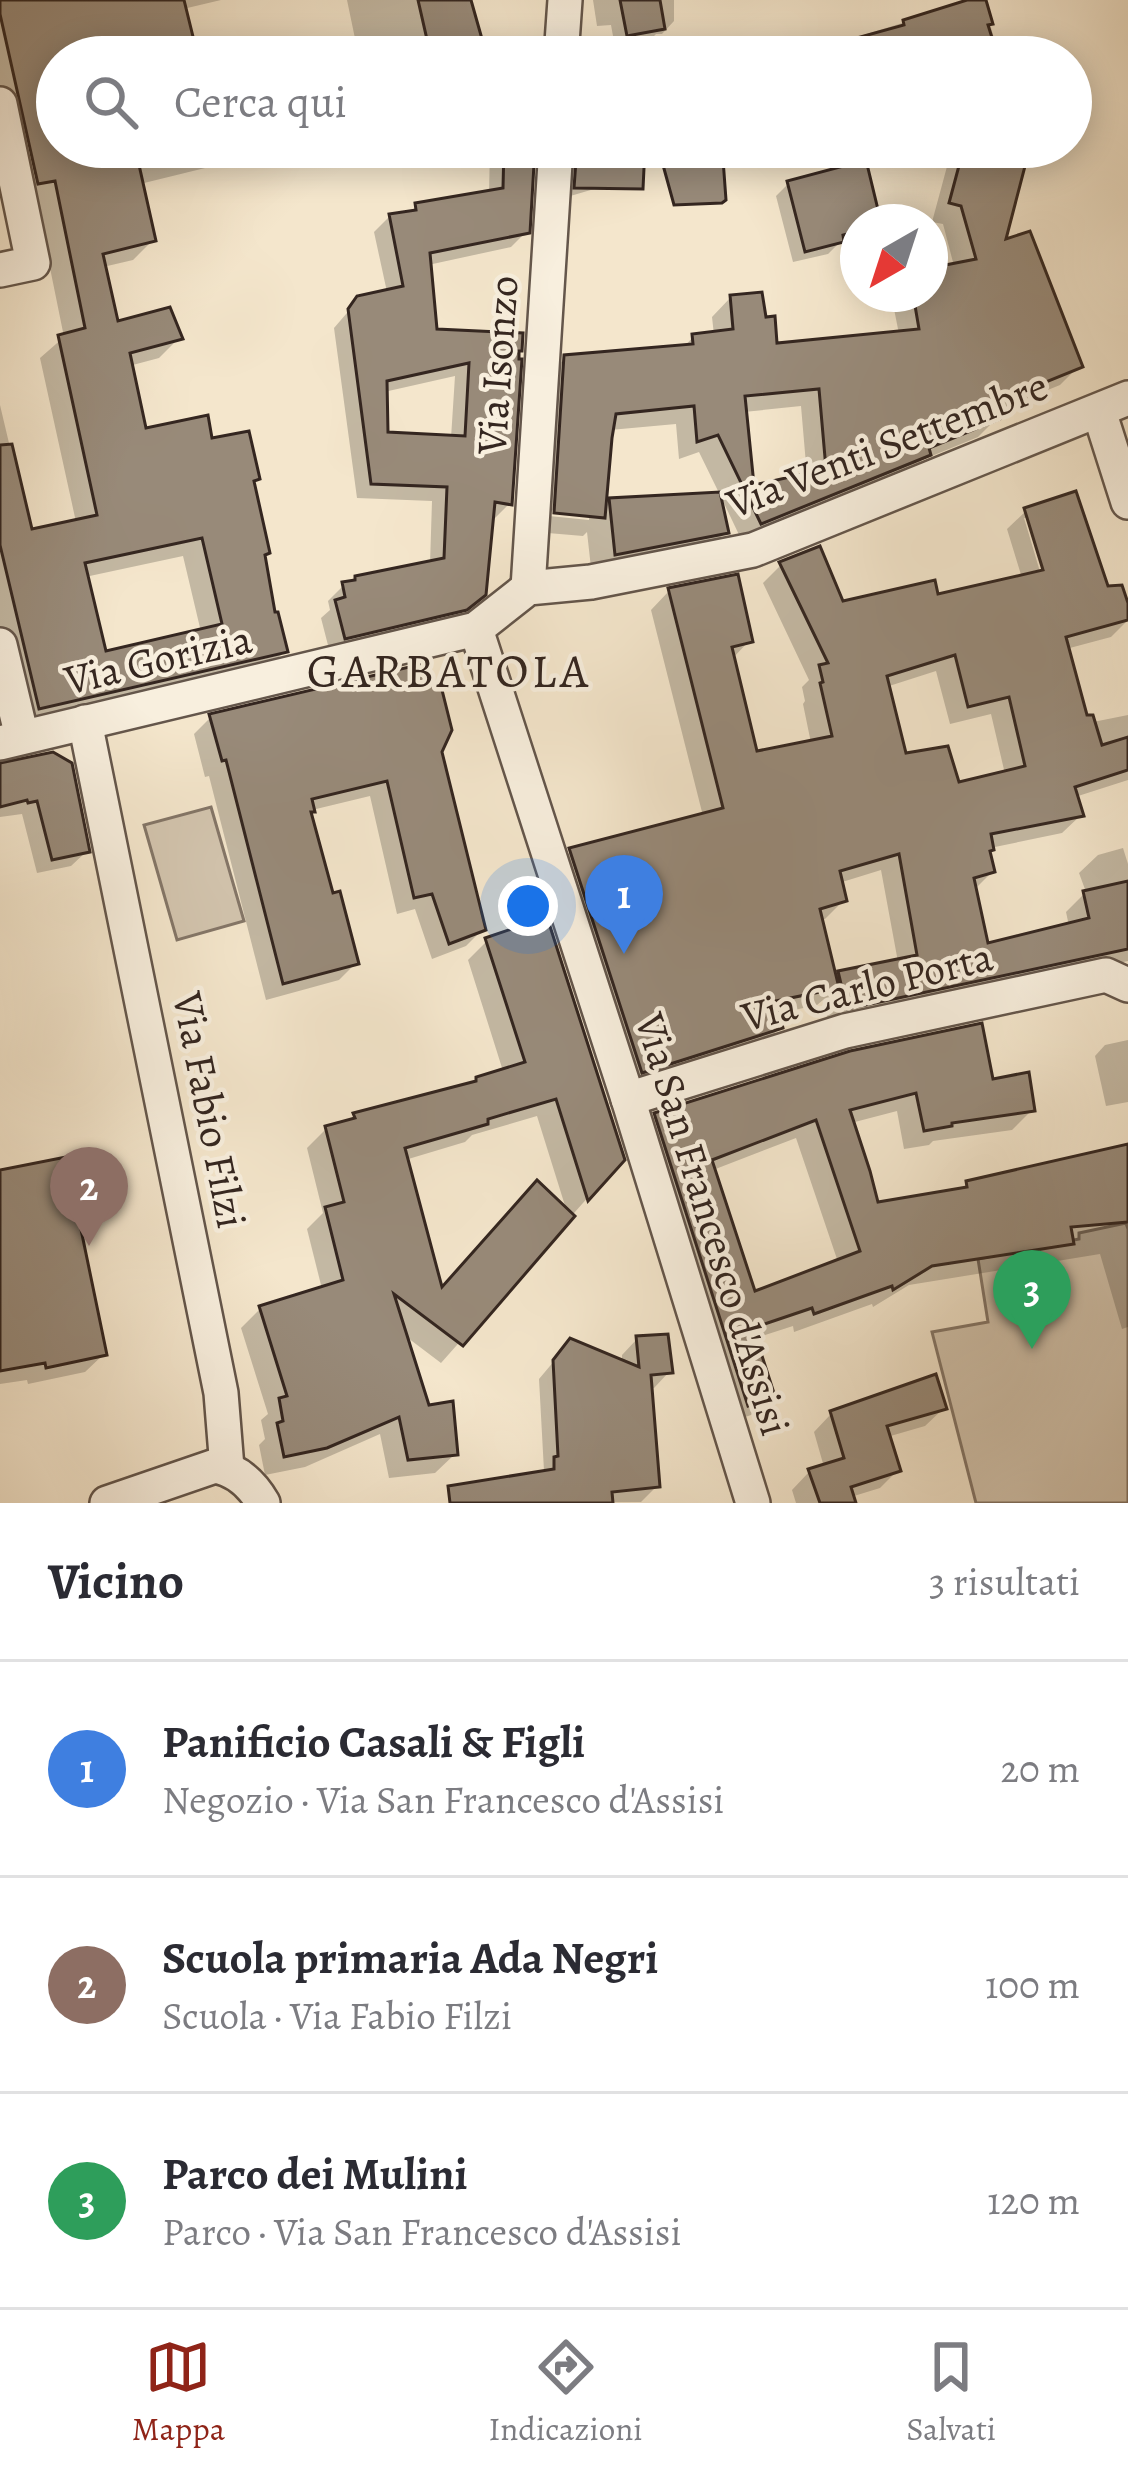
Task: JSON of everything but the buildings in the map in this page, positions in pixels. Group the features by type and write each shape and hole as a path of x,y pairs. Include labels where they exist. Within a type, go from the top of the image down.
{"street":[{"path":"562,36 565,0"},
{"path":"0,104 33,262 0,270"},
{"name":"Via Isonzo","path":"528,588 555,168"},
{"path":"1113,404 1128,502"},
{"name":"Via Venti Settembre","path":"528,588 753,550 1113,404"},
{"path":"476,629 528,588"},
{"name":"Via Gorizia","path":"11,740 476,629"},
{"name":"Via San Francesco d'Assisi","path":"476,629 753,1503"},
{"path":"0,644 11,740"},
{"name":"Via Fabio Filzi","path":"85,722 221,1393 227,1468"},
{"name":"Via Carlo Porta","path":"628,1099 844,1030 1121,977"},
{"path":"106,1503 215,1466 248,1482 263,1503"}],"shaded area":[{"path":"211,807 244,921 177,940 144,825"},
{"path":"1126,1223 1128,1503 976,1503 932,1332 988,1322 978,1259 1079,1239 1079,1233"}],"place":[{"name":"Panificio Casali & Figli","path":"624,954"},
{"name":"Scuola primaria Ada Negri","path":"89,1246"},
{"name":"Parco dei Mulini","path":"1032,1349"}],"district":[{"name":"GARBATOLA","path":"449,671"}]}
